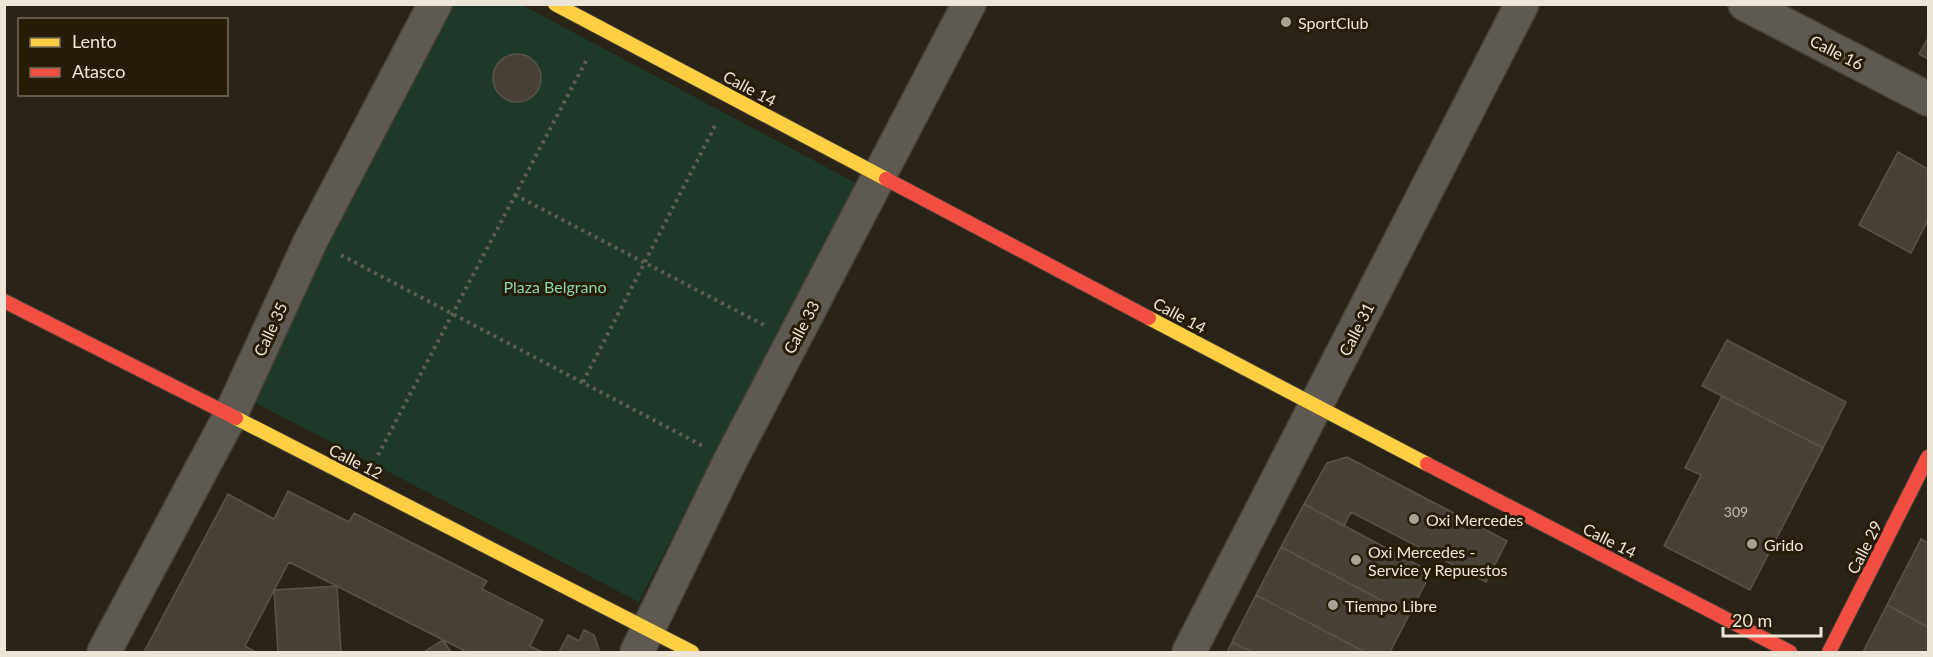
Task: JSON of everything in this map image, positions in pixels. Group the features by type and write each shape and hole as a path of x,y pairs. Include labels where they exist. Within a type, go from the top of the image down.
{"street":[{"name":"Calle 35","path":"104,652 230,416 311,240 435,4"},
{"name":"Calle 14","path":"555,4 1316,406 1790,652"},
{"name":"Calle 33","path":"643,642 730,461 969,4"},
{"name":"Calle 31","path":"1189,652 1522,4"},
{"name":"Calle 16","path":"1745,4 1929,99"},
{"name":"Calle 12","path":"4,302 364,483 643,642 692,652"},
{"name":"Calle 29","path":"1829,652 1929,457"}],"path":[{"path":"364,483 603,30"},
{"path":"583,382 730,96"},
{"path":"515,195 794,340"},
{"path":"311,240 730,461"}],"green space":[{"name":"Plaza Belgrano","path":"454,5 522,5 856,183 639,602 248,399"}],"building":[{"path":"1928,38 1928,59 1919,54"},
{"path":"517,54 534,61 541,78 534,95 517,102 500,95 493,78 500,61"},
{"path":"1898,152 1928,169 1928,220 1911,253 1859,225"},
{"path":"1727,340 1846,402 1823,448 1702,386"},
{"path":"1722,396 1823,448 1750,590 1664,546 1701,475 1685,468"},
{"name":"Oxi Mercedes","path":"1347,457 1507,541 1486,582 1351,512 1344,526 1304,504 1327,463"},
{"path":"288,491 349,522 354,513 487,581 482,589 543,620 530,646 542,652 467,652 289,562 245,646 253,652 144,652 228,494 274,519"},
{"name":"Oxi Mercedes - Service y Repuestos","path":"1304,504 1431,572 1409,615 1281,547"},
{"path":"1921,539 1928,543 1928,627 1887,605"},
{"name":"Tiempo Libre","path":"1281,547 1409,615 1390,652 1365,652 1256,595"},
{"path":"337,586 341,652 278,652 274,590"},
{"path":"1256,595 1365,652 1252,652 1232,642"},
{"path":"1887,605 1928,627 1928,652 1863,652"},
{"path":"584,630 594,635 598,652 559,652 568,635 579,641"},
{"path":"443,640 451,652 424,652"},
{"path":"1232,642 1252,652 1227,652"}],"traffic: slow":[{"path":"555,4 886,179"},
{"path":"1149,318 1427,464"},
{"path":"236,418 692,652"}],"traffic: jam":[{"path":"886,179 1149,318"},
{"path":"4,301 236,418"},
{"path":"1829,652 1928,457"},
{"path":"1427,464 1790,652"}],"place":[{"name":"SportClub","path":"1286,22"},
{"name":"Oxi Mercedes","path":"1414,519"},
{"name":"Grido","path":"1752,544"},
{"name":"Oxi Mercedes - Service y Repuestos","path":"1356,560"},
{"name":"Tiempo Libre","path":"1333,605"}]}
